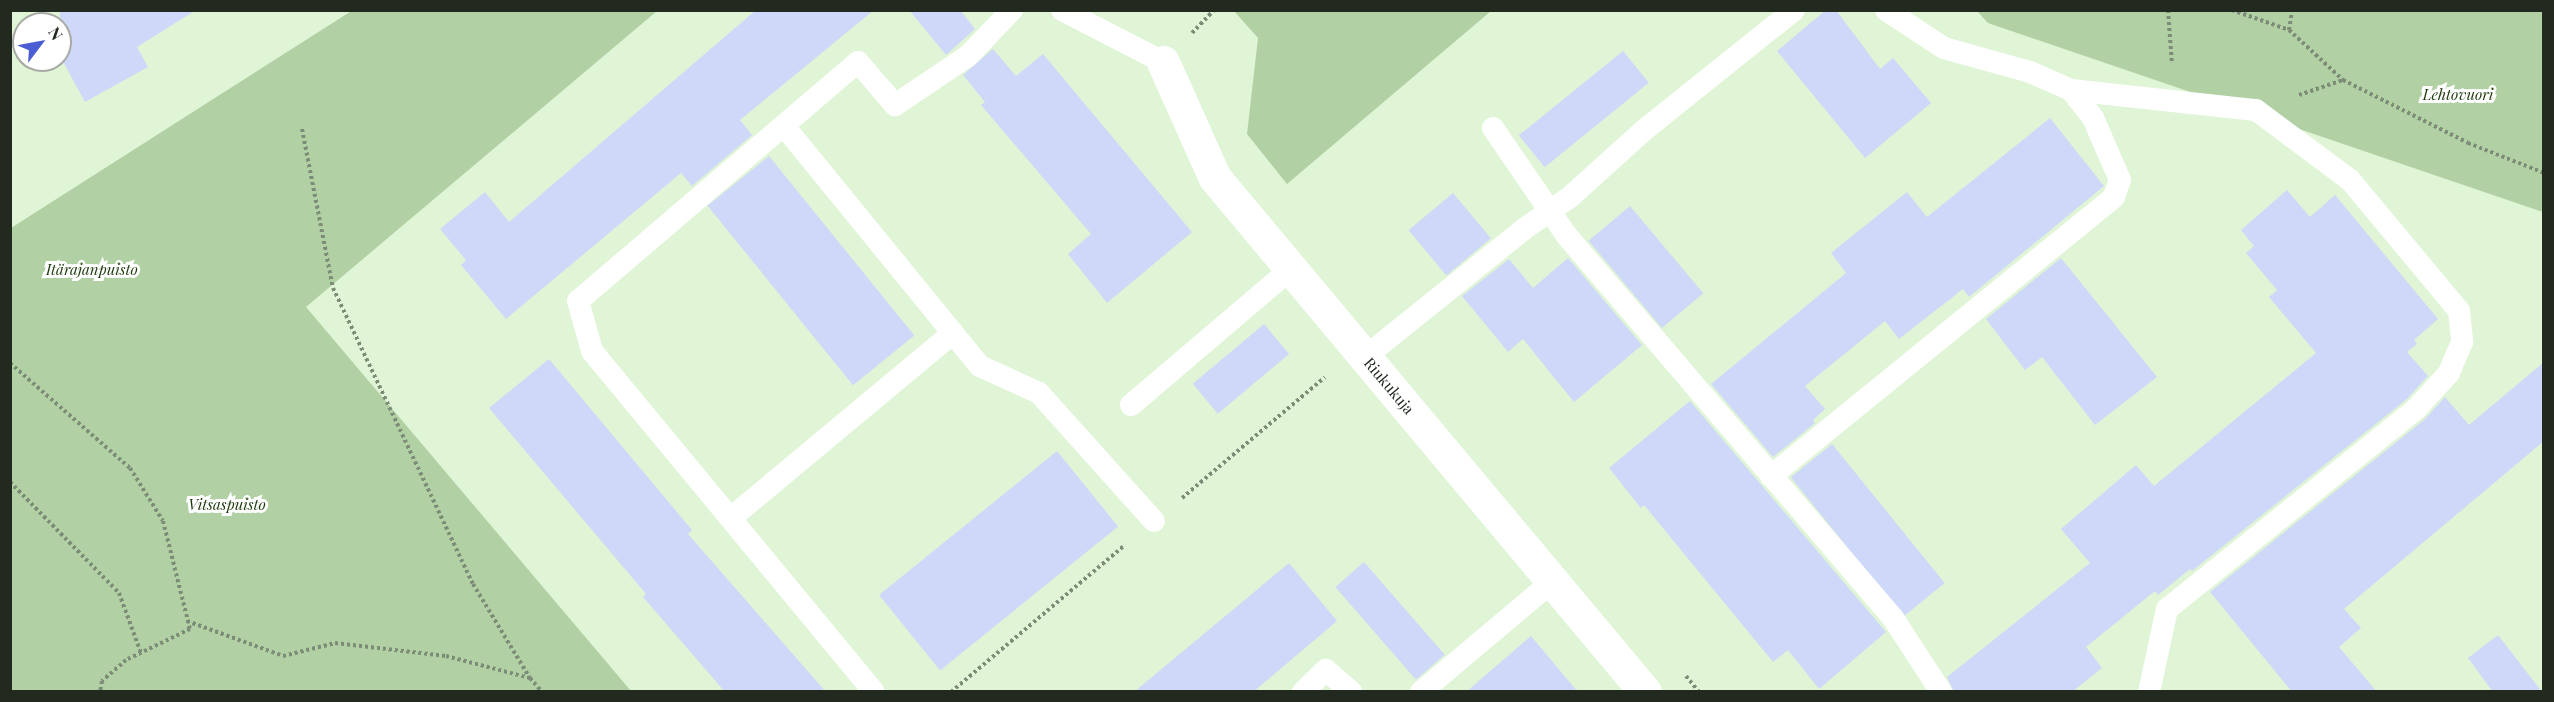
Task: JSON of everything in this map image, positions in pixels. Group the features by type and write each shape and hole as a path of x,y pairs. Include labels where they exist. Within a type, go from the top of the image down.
{"street":[{"name":"Riukukuja","path":"1163,62 1215,178 1645,692"}],"lane":[{"path":"874,692 592,351 578,301 858,62 895,105 968,56 1012,10"},
{"path":"1062,10 1163,62"},
{"path":"1365,357 1551,210 1642,131 1794,10"},
{"path":"1887,10 1944,48 2030,72 2070,90 2256,110 2350,180 2459,311 2462,342 2449,374 2416,409 2167,609 2149,692"},
{"path":"1771,476 2114,197 2120,180 2110,150 2093,118 2070,90"},
{"path":"784,126 980,366 1039,393 1154,521"},
{"path":"1493,128 1567,236 1893,618 1941,692"},
{"path":"1131,405 1291,269"},
{"path":"730,518 953,333"},
{"path":"1420,692 1553,581"},
{"path":"1303,692 1326,670 1351,692"}],"path":[{"path":"2169,10 2174,102"},
{"path":"2232,10 2289,30 2343,80 2468,143 2544,173"},
{"path":"2289,30 2292,10"},
{"path":"2256,110 2343,80"},
{"path":"302,129 333,288 473,584 530,678 542,692"},
{"path":"10,363 130,468 163,521 190,629 141,653 102,681 100,692"},
{"path":"10,482 119,593 141,653"},
{"path":"188,621 283,656 335,643 446,656 530,678"}],"green space":[{"name":"Vitsaspuisto","path":"353,10 657,11 306,307 631,691 11,691 11,228"},
{"path":"1234,11 1491,11 1287,184 1247,134 1258,38"},
{"name":"Lehtovuori","path":"1977,11 2543,11 2543,212 1988,23"}],"building":[{"path":"60,10 196,10 137,47 148,67 85,102 69,72 72,72 72,12 60,12"},
{"path":"756,10 874,10 740,120 752,135 692,186 681,173 506,319 461,265 466,260 440,229 485,192 509,222"},
{"path":"909,10 960,10 975,29 946,55"},
{"path":"1826,10 1836,10 1880,69 1893,58 1931,103 1865,158 1777,51"},
{"path":"993,49 1016,76 1043,54 1192,232 1107,303 1068,254 1091,234 981,105 985,102 963,75"},
{"path":"1623,51 1649,83 1545,167 1519,135"},
{"path":"2050,118 2104,186 1969,297 1963,289 1899,339 1885,321 1805,386 1825,409 1813,420 1815,423 1773,457 1711,384 1846,273 1831,253 1907,192 1927,217"},
{"path":"769,156 914,336 853,385 708,206"},
{"path":"2287,190 2310,217 2335,195 2438,319 2414,340 2417,344 2407,352 2428,376 2407,399 2192,571 2190,569 2158,595 2155,591 2086,647 2102,668 2072,692 1954,692 1947,677 2090,563 2061,529 2136,465 2154,486 2316,353 2269,297 2277,290 2246,253 2254,246 2241,230"},
{"path":"1453,193 1491,238 1446,275 1409,230"},
{"path":"1630,206 1703,293 1662,328 1589,241"},
{"path":"1568,258 1642,345 1574,402 1523,339 1508,352 1462,296 1509,259 1533,288"},
{"path":"2061,258 2157,377 2095,425 2042,357 2025,370 1986,319"},
{"path":"1264,324 1289,354 1218,414 1193,384"},
{"path":"549,359 692,530 688,534 826,692 725,692 643,597 646,594 489,408"},
{"path":"2544,362 2544,441 2344,609 2361,628 2339,647 2377,692 2292,692 2210,592 2425,419 2445,397 2469,425"},
{"path":"1690,401 1886,632 1819,689 1788,650 1773,662 1644,505 1641,508 1609,468"},
{"path":"1832,444 1945,583 1903,616 1791,477"},
{"path":"1057,451 1118,526 940,670 879,595"},
{"path":"1364,562 1445,655 1416,680 1335,587"},
{"path":"1289,563 1337,621 1253,692 1134,692"},
{"path":"2498,635 2542,692 2493,692 2468,658"},
{"path":"1531,636 1578,692 1466,692"}],"park label":[{"name":"Itärajanpuisto","path":"92,270"}]}
